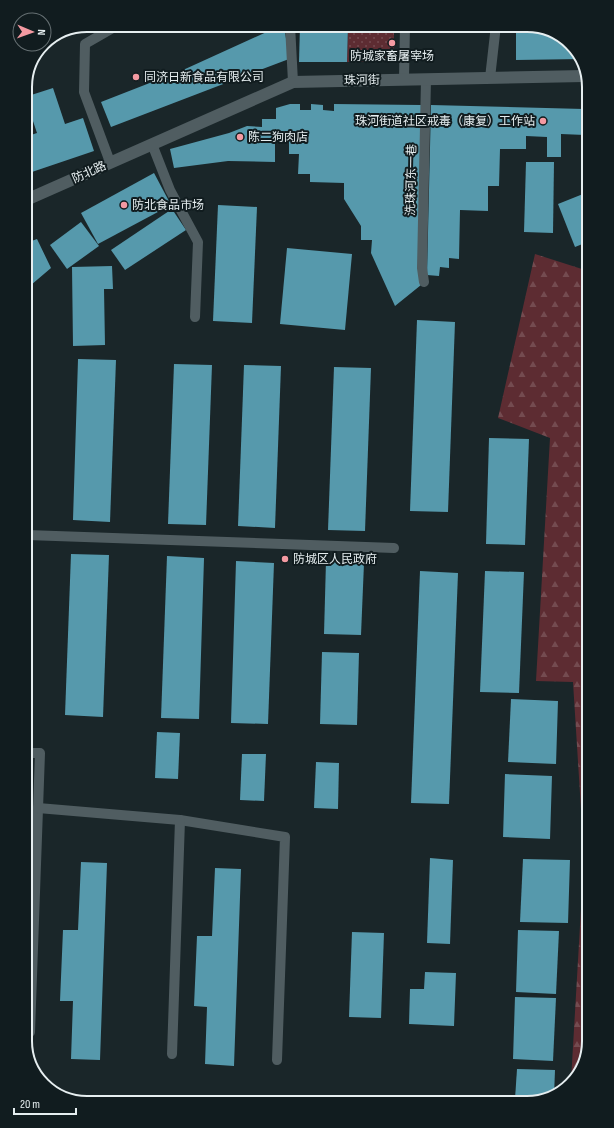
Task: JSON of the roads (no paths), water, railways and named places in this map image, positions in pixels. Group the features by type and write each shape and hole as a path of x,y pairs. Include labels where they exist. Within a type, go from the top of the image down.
{"street":[{"name":"珠河街","path":"152,144 293,82 581,76"},
{"name":"防北路","path":"32,197 152,144"}],"lane":[{"path":"106,32 85,44 84,92 110,162"},
{"path":"290,32 293,82"},
{"path":"404,79 405,32"},
{"path":"490,78 495,32"},
{"name":"洗珠河东一巷","path":"424,282 422,268 426,79"},
{"path":"152,144 170,190 198,242 195,317"},
{"path":"32,535 394,548"},
{"path":"32,753 40,754 32,938"},
{"path":"38,808 180,820 286,837 277,1060"},
{"path":"172,1054 180,820"}],"place":[{"name":"防城家畜屠宰场","path":"392,43"},
{"name":"同济日新食品有限公司","path":"136,77"},
{"name":"珠河街道社区戒毒（康复）工作站","path":"543,121"},
{"name":"陈二狗肉店","path":"240,137"},
{"name":"防北食品市场","path":"124,205"},
{"name":"防城区人民政府","path":"285,559"}]}
